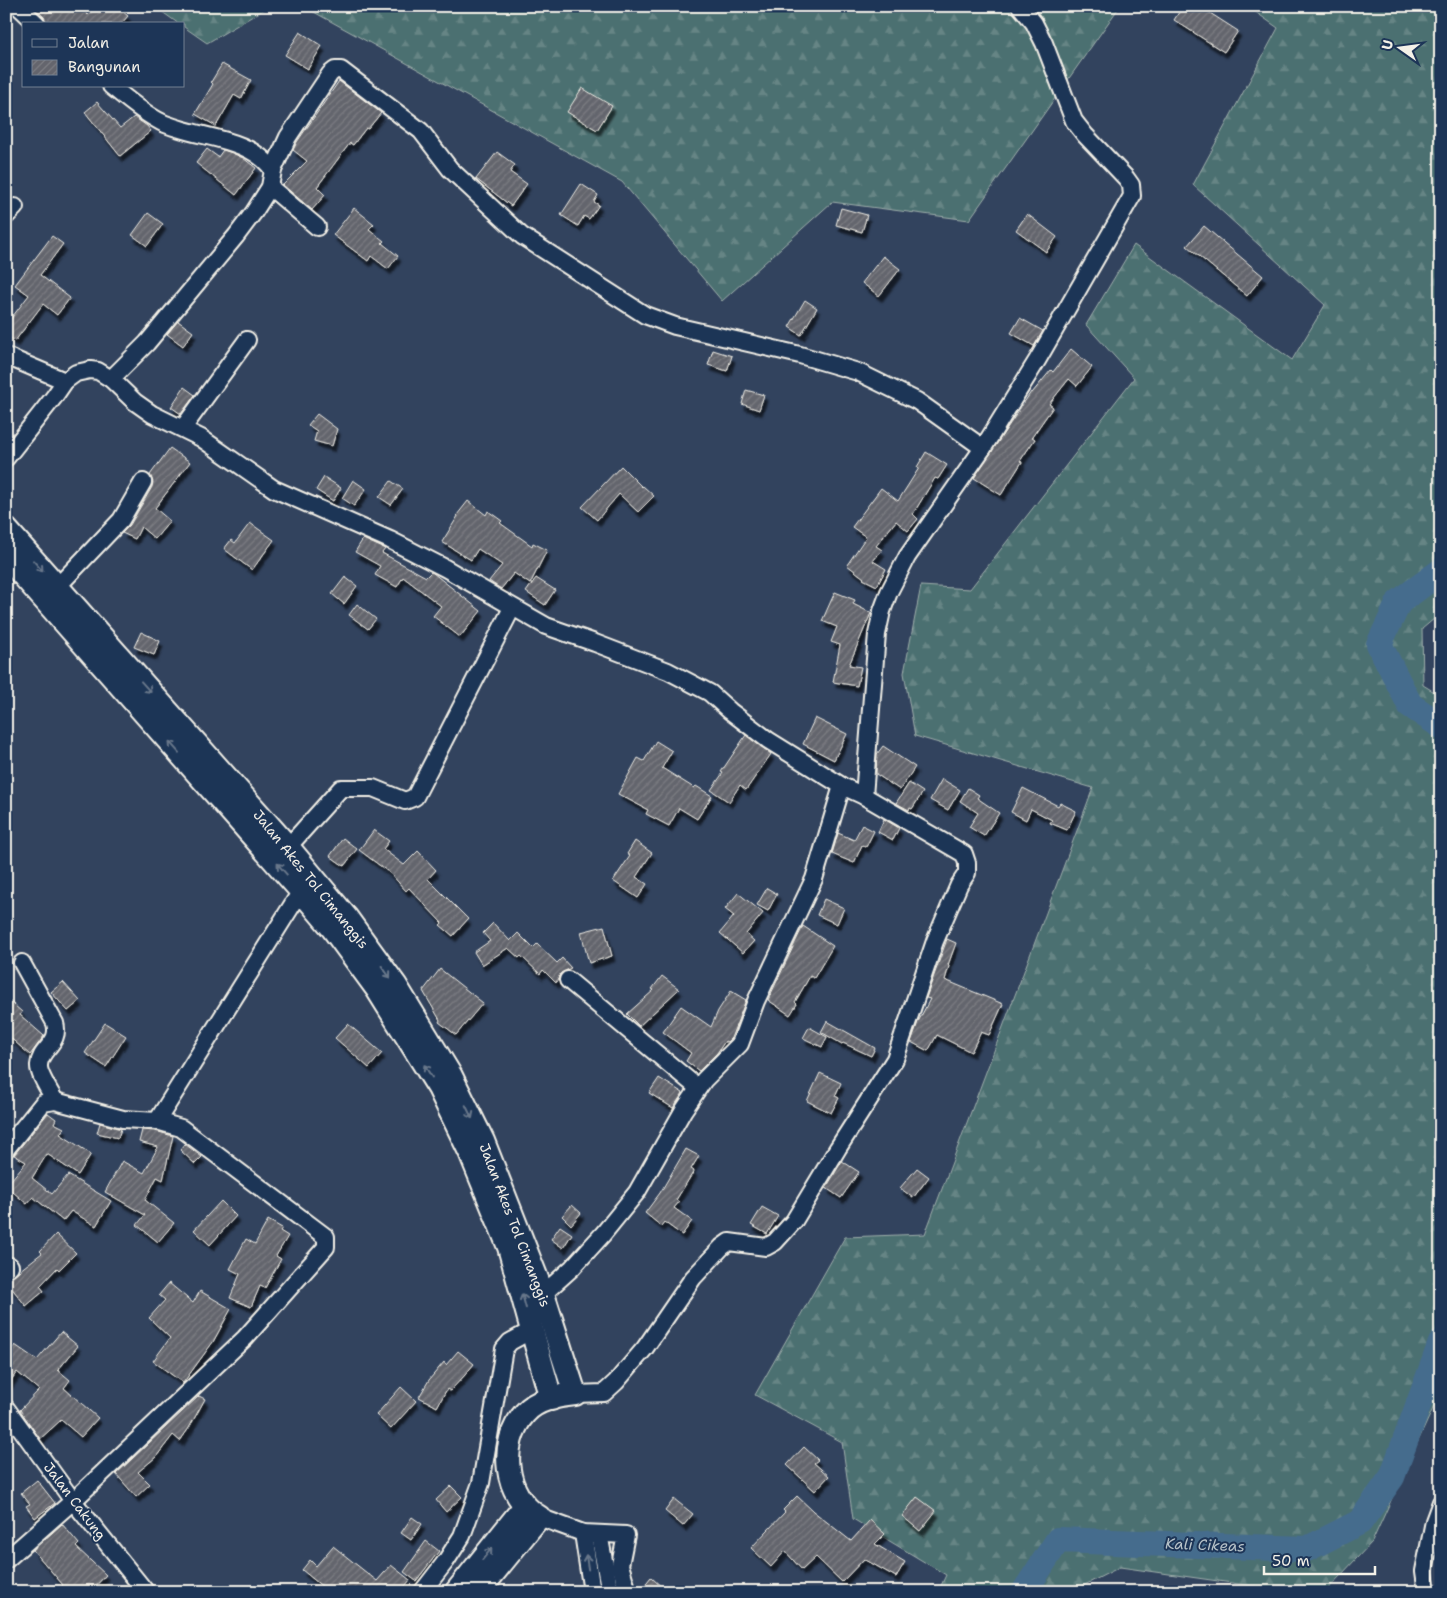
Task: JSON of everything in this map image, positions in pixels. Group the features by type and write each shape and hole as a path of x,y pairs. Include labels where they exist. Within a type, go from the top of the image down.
{"main road":[{"name":"Jalan Akes Tol Cimanggis","path":"6,529 288,847 339,923 377,989 439,1088 470,1152 509,1247 551,1399"},
{"name":"Jalan Akes Tol Cimanggis","path":"6,556 301,891 339,923 396,986 452,1076 483,1141 543,1294 575,1394"},
{"path":"532,1512 513,1485 509,1470 508,1454 510,1439 526,1412 537,1404 560,1396 575,1394"},
{"path":"456,1592 532,1512"},
{"path":"478,1592 532,1512"}],"street":[{"path":"18,6 35,22"},
{"path":"864,796 877,634 882,611 889,592 906,557 983,448 1038,359 1132,196 1131,185 1126,178 1074,121 1044,43 1034,23 1020,6"},
{"path":"111,379 148,344 236,236 270,188 273,170 288,137 320,85 335,70 340,70 421,131 450,169 522,236 645,315 675,326 800,355 858,372 917,402 983,448"},
{"path":"114,88 162,123 248,149 267,162 273,170"},
{"path":"270,188 317,227"},
{"path":"183,428 247,340"},
{"path":"6,356 65,381"},
{"path":"6,458 65,381 76,373 90,370 98,371 111,379 135,402 152,414 201,438 274,490 390,540 445,568 512,608 552,628 650,664 702,688 768,740 842,786 864,796 964,854 967,863 967,874 959,885 935,941 895,1059 794,1221 775,1242 766,1247 729,1242 722,1247 693,1278 645,1348 616,1382 604,1392 575,1394"},
{"path":"57,587 121,520 143,482"},
{"path":"288,847 341,788 373,788 405,801 415,798 512,608"},
{"path":"543,1294 572,1268 597,1241 637,1192 698,1088 740,1044 756,1001 814,879 842,786"},
{"path":"156,1122 301,891"},
{"path":"22,963 57,1030 55,1038 38,1064 39,1070 56,1101"},
{"path":"568,980 698,1088"},
{"path":"6,1149 43,1103 56,1101 123,1119 156,1122 181,1128 326,1236 326,1247 245,1338 73,1501 6,1560"},
{"path":"422,1592 446,1561 462,1536 481,1483 504,1349 510,1342 532,1330"},
{"name":"Jalan Cakung","path":"6,1408 73,1501 146,1592"},
{"path":"1427,1592 1424,1571 1434,1521 1441,1502"},
{"path":"532,1512 582,1533 626,1535 620,1566 628,1592"},
{"path":"582,1533 592,1592"},
{"path":"600,1534 610,1592"}],"green space":[{"path":"154,6 270,6 207,43 185,28 185,22 176,22"},
{"path":"303,6 1120,6 969,220 832,202 722,301 622,182"},
{"path":"1247,6 1441,6 1441,613 1422,629 1423,685 1441,696 1441,1391 1372,1542 1325,1592 1295,1592 1120,1567 1071,1592 938,1592 946,1575 853,1519 842,1442 755,1395 845,1237 925,1234 1093,788 915,736 904,673 921,586 970,589 1134,378 1086,325 1134,245 1292,360 1325,305 1193,185 1278,28"}],"building":[{"path":"39,6 78,6 88,15 95,6 116,6 128,16 123,22 46,22 44,17 36,10"},
{"path":"1183,6 1199,6 1238,31 1224,52 1174,20"},
{"path":"300,32 322,46 308,69 285,55"},
{"path":"222,64 251,80 241,99 234,95 216,126 195,114 213,84 211,82"},
{"path":"339,81 381,113 353,145 350,143 317,187 325,195 312,210 283,185 307,161 293,150"},
{"path":"582,88 612,106 597,130 567,112"},
{"path":"97,102 120,128 134,117 151,131 120,156 85,112"},
{"path":"207,149 218,157 223,150 232,153 243,158 256,168 236,195 196,163"},
{"path":"497,152 515,165 510,172 527,184 511,206 476,179"},
{"path":"581,184 598,195 594,202 599,205 589,219 584,216 578,226 561,215"},
{"path":"354,208 374,224 369,229 398,256 388,269 371,256 368,261 333,235"},
{"path":"841,208 867,215 862,232 836,225"},
{"path":"148,213 163,224 147,246 132,235"},
{"path":"1027,214 1057,237 1046,252 1016,230"},
{"path":"1204,226 1263,276 1247,296 1187,246"},
{"path":"52,236 63,244 40,275 70,298 57,315 43,304 15,341 6,335 6,325 29,295 15,285"},
{"path":"883,256 900,269 879,296 862,283"},
{"path":"805,300 817,308 801,335 789,327"},
{"path":"1020,318 1043,331 1034,346 1011,333"},
{"path":"178,321 193,332 183,346 167,334"},
{"path":"1071,349 1092,367 1077,386 1069,379 1049,404 1053,407 1032,437 1035,439 1001,495 974,478 1031,392 1051,370 1053,372"},
{"path":"713,350 732,356 727,371 708,365"},
{"path":"184,387 195,395 181,414 171,407"},
{"path":"746,390 764,395 759,410 742,404"},
{"path":"317,414 337,429 332,446 314,441 317,431 308,425"},
{"path":"170,448 190,462 155,508 170,521 155,539 141,527 135,539 122,533 130,525 152,487 153,482 150,475"},
{"path":"926,452 947,465 938,479 935,478 913,514 918,519 908,531 896,521 876,546 882,550 873,561 886,569 877,586 863,579 847,565 866,537 852,527 881,488 898,501 919,468 917,467"},
{"path":"621,466 654,496 638,512 619,494 597,520 582,507"},
{"path":"324,477 341,488 333,501 316,490"},
{"path":"353,480 366,489 354,506 342,498"},
{"path":"391,481 403,489 391,505 379,497"},
{"path":"468,501 486,515 488,511 502,521 500,523 532,546 533,543 547,550 530,584 514,573 501,589 489,581 502,565 478,549 471,560 442,542 457,515"},
{"path":"250,523 274,540 252,570 224,549 231,540 235,543"},
{"path":"363,539 385,549 382,553 426,577 431,572 433,573 481,611 460,637 433,616 441,606 403,577 397,587 375,575 380,566 355,552"},
{"path":"345,577 357,586 344,604 332,594"},
{"path":"536,578 555,590 545,605 526,592"},
{"path":"835,592 855,600 853,604 871,613 849,665 861,667 857,686 833,682 840,645 831,642 837,627 822,621"},
{"path":"357,604 376,619 368,629 349,615"},
{"path":"141,632 160,641 154,655 134,647"},
{"path":"815,718 847,734 834,760 803,744"},
{"path":"746,735 771,754 746,790 740,785 729,802 711,790"},
{"path":"656,741 672,751 662,768 694,788 696,786 712,796 697,819 679,808 669,826 646,814 648,810 618,794 638,758 644,761"},
{"path":"883,746 915,767 900,790 876,774 877,754"},
{"path":"942,779 960,790 948,810 930,800"},
{"path":"909,783 923,792 912,809 910,808 909,810 896,803"},
{"path":"968,788 979,795 977,798 999,813 984,836 969,827 978,813 960,801"},
{"path":"1023,788 1058,806 1060,803 1076,811 1067,830 1050,823 1052,820 1031,809 1026,820 1011,812"},
{"path":"884,819 899,828 893,840 878,832"},
{"path":"862,825 874,831 866,847 862,845 854,863 832,854 838,833 854,840"},
{"path":"374,830 389,841 383,849 404,865 418,851 436,870 428,879 468,919 453,936 440,925 442,923 409,888 406,891 391,874 359,850"},
{"path":"343,838 357,849 344,866 330,856"},
{"path":"635,841 652,853 636,877 647,884 638,898 613,881 630,856 627,854"},
{"path":"767,888 777,894 768,911 757,905"},
{"path":"738,893 763,913 746,934 754,941 743,953 720,933 734,916 725,909"},
{"path":"824,899 844,908 837,924 817,915"},
{"path":"493,923 510,941 518,933 533,948 537,944 557,963 562,958 571,968 561,973 556,983 543,970 540,974 521,956 519,958 508,948 482,965 474,952 490,941 483,933"},
{"path":"604,926 612,956 589,963 581,932"},
{"path":"803,926 833,946 814,978 810,976 790,1015 768,1000"},
{"path":"947,939 956,943 945,980 1003,1004 989,1035 981,1032 971,1052 937,1035 928,1051 911,1042 918,1022 930,999 926,998"},
{"path":"440,969 483,1003 456,1035 439,1022 440,1020 423,991"},
{"path":"662,976 679,989 639,1026 627,1014 654,990 652,989"},
{"path":"63,982 80,1001 68,1011 51,992"},
{"path":"731,991 746,1000 731,1038 727,1042 725,1041 717,1053 699,1071 686,1061 691,1053 663,1032 681,1006 711,1027 718,1011"},
{"path":"6,998 22,1012 20,1015 44,1036 30,1055 6,1034"},
{"path":"827,1021 875,1048 871,1056 842,1044 821,1032"},
{"path":"105,1023 126,1036 106,1067 85,1053"},
{"path":"348,1024 382,1053 369,1068 335,1038"},
{"path":"809,1027 827,1037 822,1047 803,1038"},
{"path":"820,1073 841,1083 835,1096 839,1098 831,1113 807,1101"},
{"path":"659,1078 683,1093 673,1108 649,1093"},
{"path":"48,1113 56,1119 54,1123 64,1128 60,1134 91,1154 78,1175 47,1154 32,1178 52,1194 68,1175 111,1201 96,1226 71,1211 63,1221 33,1197 27,1204 6,1186 26,1162 14,1155"},
{"path":"100,1123 121,1129 118,1138 97,1133"},
{"path":"142,1130 173,1136 163,1180 157,1177 145,1200 174,1223 158,1242 137,1225 145,1215 105,1192 122,1161 144,1173 158,1147 139,1142"},
{"path":"185,1144 202,1157 195,1164 180,1150"},
{"path":"686,1149 699,1156 691,1169 694,1171 676,1200 679,1202 674,1208 692,1221 682,1235 664,1222 661,1226 645,1213 660,1193"},
{"path":"842,1161 859,1172 841,1198 826,1188"},
{"path":"917,1168 929,1177 913,1198 900,1188"},
{"path":"221,1201 236,1216 210,1245 194,1230"},
{"path":"572,1205 581,1213 571,1225 562,1216"},
{"path":"762,1207 778,1216 767,1234 751,1225"},
{"path":"268,1220 282,1228 280,1231 288,1236 276,1256 281,1259 265,1288 260,1286 251,1307 230,1298 240,1274 230,1269 246,1239 255,1244"},
{"path":"560,1226 572,1234 563,1248 551,1239"},
{"path":"56,1234 76,1253 59,1270 57,1268 40,1286 44,1291 26,1306 6,1281 42,1253 40,1251"},
{"path":"169,1283 193,1303 200,1291 231,1309 213,1342 183,1383 153,1361 170,1338 149,1318 165,1300 159,1295"},
{"path":"61,1332 78,1346 58,1370 70,1380 64,1388 98,1418 81,1437 61,1420 40,1439 20,1410 39,1390 17,1372 6,1387 6,1357 15,1345 37,1360"},
{"path":"458,1351 474,1364 465,1375 450,1391 447,1389 437,1407 419,1397 429,1380 444,1362 446,1365"},
{"path":"401,1387 416,1401 391,1429 376,1415"},
{"path":"199,1396 205,1399 180,1441 173,1435 156,1457 138,1472 150,1484 136,1497 116,1474"},
{"path":"804,1447 818,1460 814,1463 829,1476 815,1491 787,1465"},
{"path":"37,1480 55,1503 35,1518 26,1506 30,1504 21,1493"},
{"path":"451,1486 462,1497 446,1512 436,1500"},
{"path":"797,1496 851,1541 870,1520 885,1534 875,1544 905,1562 896,1577 864,1559 842,1582 816,1557 802,1570 785,1551 771,1567 751,1548 785,1512 783,1510"},
{"path":"917,1497 936,1511 920,1531 902,1516"},
{"path":"674,1499 693,1514 683,1526 665,1511"},
{"path":"412,1517 422,1524 411,1540 401,1533"},
{"path":"62,1524 79,1544 76,1547 106,1575 90,1592 57,1592 63,1585 33,1550"},
{"path":"426,1541 439,1551 416,1581 404,1572"},
{"path":"333,1546 377,1581 391,1565 410,1580 400,1592 329,1592 302,1570 310,1560 316,1566"},
{"path":"651,1577 667,1592 639,1592"}],"waterway":[{"name":"Kali Cikeas","path":"1441,571 1399,602 1379,644 1410,705 1441,726"},
{"name":"Kali Cikeas","path":"1024,1592 1058,1540 1307,1549 1360,1522 1392,1477 1441,1343"}]}
